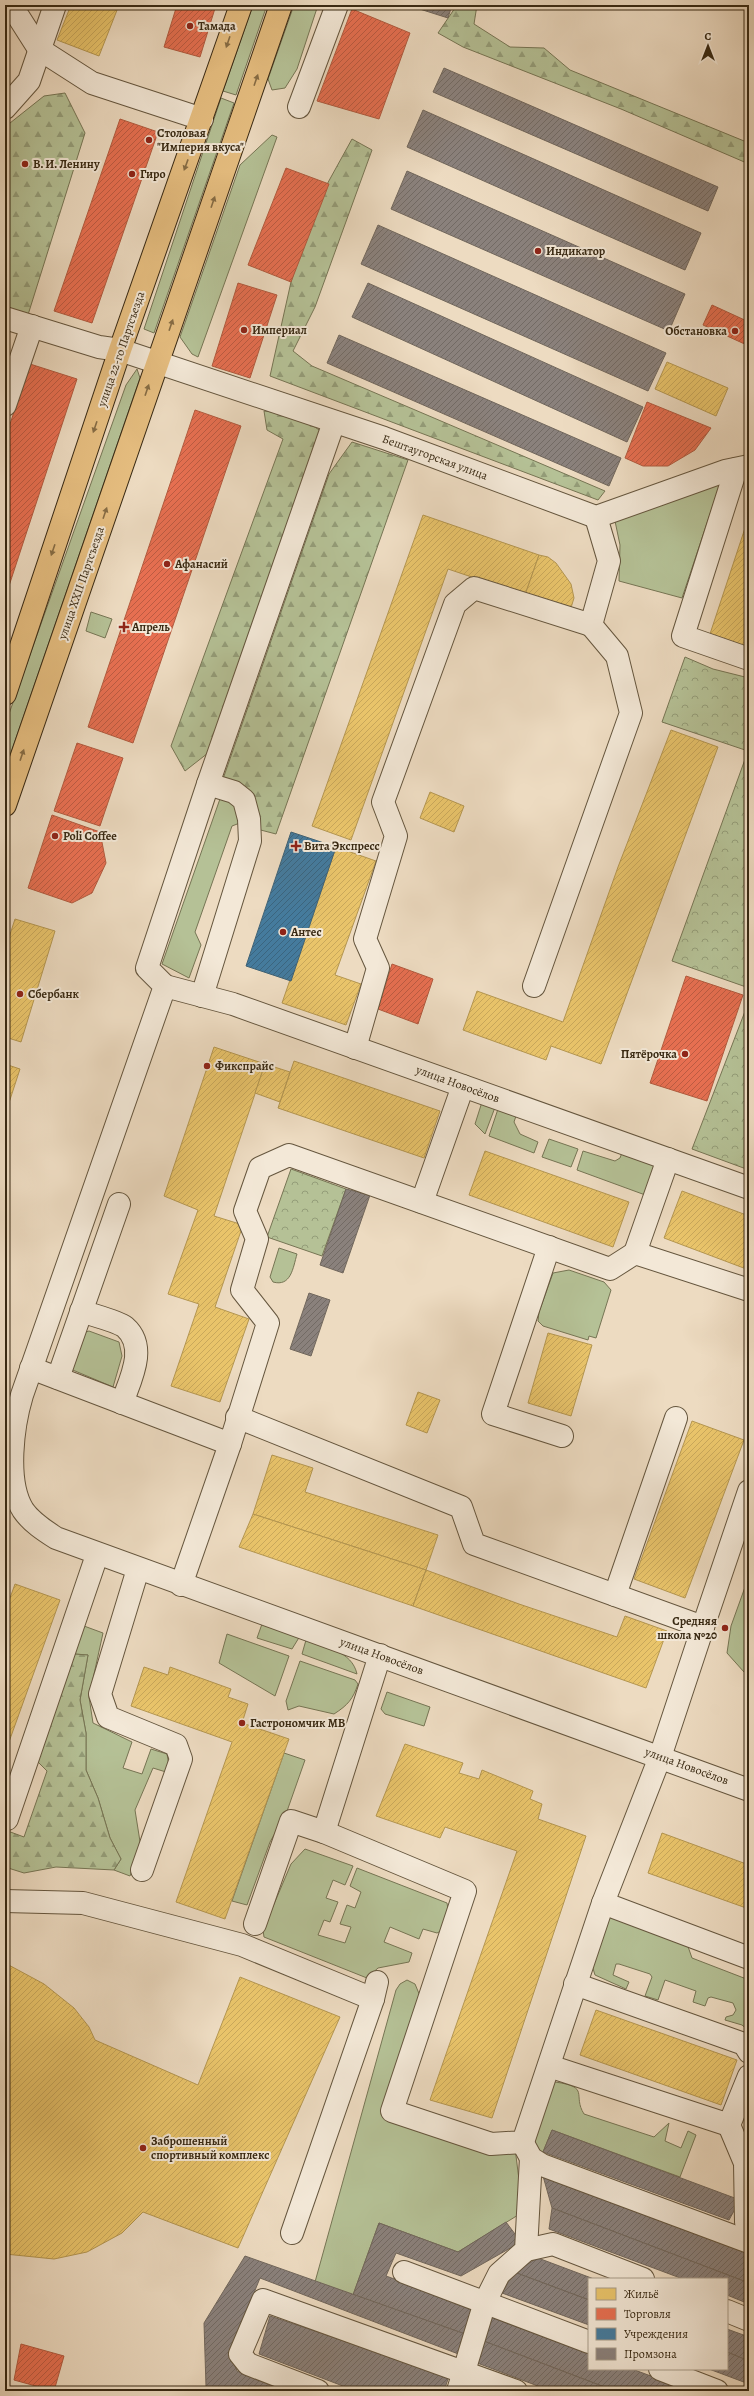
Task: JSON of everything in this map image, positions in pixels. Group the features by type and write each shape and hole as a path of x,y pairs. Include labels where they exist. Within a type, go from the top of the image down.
{"main road":[{"name":"улица 22-го Партсъезда","path":"5,694 120,350 241,5"},
{"path":"158,362 281,5"},
{"name":"улица XXII Партсъезда","path":"5,803 158,362"}],"street":[{"path":"11,5 39,49 92,83 202,119"},
{"path":"5,108 29,81 55,5"},
{"path":"299,108 337,5"},
{"name":"Бештаугорская улица","path":"5,318 99,347 120,350 158,362 334,422 596,517"},
{"path":"5,405 32,326"},
{"path":"14,1507 12,1451 18,1406 165,986 147,968 208,784 334,422"},
{"path":"591,625 609,561 596,517 743,468"},
{"path":"743,468 683,636 749,659"},
{"path":"355,1048 378,968 365,940 396,836 383,802 455,604 474,588 591,625 617,656 631,713 534,986"},
{"path":"202,996 250,841 249,819 244,800 234,792 208,784"},
{"name":"улица Новосёлов","path":"165,986 233,1004 749,1188"},
{"path":"422,1202 463,1086"},
{"path":"181,1585 230,1444 237,1417 268,1323 242,1290 258,1240 245,1211 260,1168 289,1155 610,1269 635,1253 668,1159"},
{"path":"58,1378 119,1204"},
{"path":"549,1247 493,1414 562,1436"},
{"path":"635,1253 749,1290"},
{"path":"81,1311 125,1327 135,1342 137,1356 122,1403"},
{"path":"31,1368 230,1444"},
{"path":"237,1417 461,1507 474,1544 703,1626"},
{"path":"615,1595 676,1418"},
{"path":"526,2250 527,2150 549,2066 603,1903 660,1757 749,1491"},
{"name":"улица Новосёлов","path":"14,1507 39,1527 56,1538 97,1555 380,1655 749,1790"},
{"path":"5,1818 7,1819 97,1555"},
{"path":"138,1569 100,1694 108,1717 176,1745 181,1759 142,1870"},
{"path":"324,1832 380,1655"},
{"path":"254,1924 290,1821 324,1832 465,1891 392,2111 491,2144 527,2150 542,2165 749,2242"},
{"path":"5,1901 83,1903 242,1945 375,1990 292,2232"},
{"path":"603,1903 749,1958"},
{"path":"575,1984 744,2044 749,2052"},
{"path":"549,2066 729,2125"},
{"path":"749,2076 729,2125 744,2163 747,2192 746,2222 749,2224"},
{"path":"461,2382 485,2302 499,2274 526,2250 553,2244 640,2278"},
{"path":"404,2272 588,2342"},
{"path":"318,2391 248,2364 240,2354 263,2300 461,2382 516,2391"},
{"path":"728,2311 749,2320"},
{"path":"663,2370 717,2391"}],"green space":[{"path":"253,5 267,5 236,95 223,91"},
{"path":"294,5 318,5 297,69 285,88 272,90 268,79"},
{"path":"457,5 477,5 474,24 510,47 544,48 570,70 749,143 749,164 621,109 463,47 438,33"},
{"path":"65,93 85,133 27,318 5,309 5,127 44,96"},
{"path":"221,98 234,103 154,333 144,329"},
{"path":"272,135 277,137 198,357 192,354 180,337 240,165"},
{"path":"352,139 372,150 315,307 293,351 312,366 605,491 598,500 270,376 291,282 315,206"},
{"path":"137,369 140,378 5,770 5,725 126,385"},
{"path":"264,411 294,417 322,432 208,753 185,771 171,746 283,439 267,430"},
{"path":"352,442 408,460 276,834 253,828 223,779 329,474"},
{"path":"721,481 682,598 619,581 620,545 615,521"},
{"path":"91,612 112,619 105,638 86,631"},
{"path":"685,657 713,669 749,678 749,988 672,961 748,751 662,722"},
{"path":"221,796 241,804 245,821 232,826 195,932 201,945 189,978 162,964"},
{"path":"749,1001 749,1170 692,1149"},
{"path":"482,1102 497,1102 485,1134 475,1124"},
{"path":"500,1103 518,1110 514,1122 520,1134 538,1142 534,1153 489,1136"},
{"path":"549,1139 578,1149 571,1167 542,1157"},
{"path":"623,1150 654,1162 656,1171 648,1196 577,1170 583,1151 615,1161 620,1158"},
{"path":"291,1169 346,1189 322,1256 267,1237"},
{"path":"279,1248 297,1254 290,1275 284,1282 279,1283 273,1282 270,1277"},
{"path":"569,1270 604,1282 611,1290 596,1338 589,1336 588,1340 543,1326 538,1321 539,1312 553,1273"},
{"path":"89,1331 119,1342 122,1356 113,1387 68,1368 82,1333"},
{"path":"749,1576 749,1673 744,1672 727,1653 731,1626"},
{"path":"262,1624 300,1636 292,1649 257,1638"},
{"path":"84,1626 103,1633 89,1697 93,1723 132,1742 123,1768 142,1774 151,1749 167,1754 169,1766 166,1772 153,1768 135,1810 141,1848 130,1876 114,1870 121,1859 110,1838 98,1798 86,1770 86,1733 80,1700 88,1655 74,1654"},
{"path":"227,1634 289,1656 275,1696 219,1663"},
{"path":"306,1640 344,1655 350,1660 357,1674 302,1654"},
{"path":"74,1654 88,1655 80,1700 86,1733 86,1770 98,1798 110,1838 121,1859 114,1870 56,1867 24,1873 5,1867 5,1830 24,1837 47,1771 37,1761"},
{"path":"300,1661 355,1680 358,1684 354,1694 343,1708 334,1714 299,1706 288,1710 286,1701"},
{"path":"387,1692 430,1707 424,1726 385,1714 381,1709"},
{"path":"284,1753 305,1760 286,1814 270,1842 247,1905 232,1901"},
{"path":"305,1849 353,1866 345,1885 333,1880 326,1898 338,1902 330,1922 324,1920 318,1935 345,1943 351,1927 340,1924 347,1905 355,1908 361,1892 350,1886 357,1868 447,1903 448,1909 441,1931 437,1933 423,1929 419,1939 390,1927 384,1942 412,1953 409,1962 378,1968 367,1978 264,1937 263,1930 291,1864"},
{"path":"612,1916 685,1938 692,1958 749,1980 749,2031 742,2025 725,2020 726,2017 733,2015 736,2010 733,2003 711,1997 708,1998 705,2006 693,2002 696,1991 665,1980 658,2000 645,1996 652,1977 650,1974 619,1964 616,1964 613,1975 629,1982 626,1989 595,1975 591,1962 604,1920"},
{"path":"407,1980 415,1984 420,1996 381,2110 515,2148 523,2212 458,2252 379,2223 353,2295 315,2282 396,1990 400,1984"},
{"path":"555,2082 573,2086 577,2089 579,2102 584,2114 654,2137 669,2123 665,2141 681,2148 688,2131 696,2135 680,2177 552,2130 543,2152 537,2156 530,2142 547,2085"}],"building: Жильё":[{"path":"71,5 119,5 99,56 57,40"},
{"path":"667,362 728,388 716,416 655,389"},
{"path":"423,515 539,555 525,595 448,569 351,840 312,826"},
{"path":"747,522 749,523 749,654 708,640"},
{"path":"539,555 548,557 556,563 571,584 574,598 570,611 525,595"},
{"path":"671,730 718,747 601,1064 551,1046 546,1060 463,1030 477,991 563,1022 618,867"},
{"path":"430,792 464,806 454,832 420,818"},
{"path":"336,847 376,861 335,975 361,984 346,1025 282,1003"},
{"name":"Сбербанк","path":"15,919 55,931 21,1042 5,1037 5,950"},
{"path":"214,1047 265,1064 214,1216 243,1225 215,1307 249,1319 220,1402 171,1386 199,1304 168,1294 198,1210 164,1196"},
{"path":"294,1061 440,1111 424,1158 278,1108"},
{"path":"5,1064 20,1069 5,1115"},
{"path":"265,1064 290,1072 280,1102 255,1093"},
{"path":"485,1151 629,1202 613,1247 469,1195"},
{"path":"682,1191 749,1216 749,1270 664,1238"},
{"path":"548,1333 592,1345 571,1416 528,1403"},
{"path":"418,1392 440,1400 427,1433 406,1425"},
{"path":"692,1421 744,1440 685,1598 634,1579"},
{"path":"272,1455 313,1468 305,1492 438,1535 426,1570 253,1514"},
{"path":"253,1514 426,1570 413,1606 239,1547"},
{"path":"426,1570 519,1604 617,1637 625,1616 667,1631 646,1688 413,1606"},
{"path":"15,1584 60,1600 5,1753 5,1612"},
{"path":"144,1667 168,1675 170,1667 231,1689 228,1697 248,1704 242,1723 289,1739 225,1919 176,1902 232,1742 131,1706"},
{"path":"405,1744 463,1763 459,1773 479,1779 482,1770 533,1791 530,1799 542,1804 538,1819 586,1836 492,2118 430,2100 517,1851 445,1827 440,1838 376,1816"},
{"path":"662,1833 749,1865 749,1909 648,1873"},
{"name":"Заброшенный спортивный комплекс","path":"5,1963 44,1984 74,2008 89,2027 95,2040 198,2085 240,1977 340,2017 238,2248 143,2212 122,2233 87,2252 54,2259 5,2254"},
{"path":"596,2010 737,2060 721,2105 580,2055"}],"building: Торговля":[{"name":"Тамада","path":"177,5 216,5 200,57 164,47"},
{"path":"352,9 410,33 379,119 317,101"},
{"path":"120,119 158,132 92,323 54,311"},
{"path":"286,168 329,184 291,282 248,265"},
{"name":"Империал","path":"238,283 277,295 250,378 212,366"},
{"path":"712,305 749,322 749,346 703,325"},
{"path":"30,364 77,379 5,598 5,439"},
{"path":"647,402 711,428 695,450 668,466 643,466 625,458"},
{"path":"195,410 241,426 133,743 88,727"},
{"path":"77,743 123,758 100,826 54,811"},
{"path":"52,815 100,832 106,863 92,893 72,903 28,888"},
{"path":"392,964 433,979 418,1024 378,1009"},
{"path":"686,976 743,995 707,1101 650,1083"},
{"path":"21,2344 64,2356 54,2391 14,2380"}],"building: Учреждения":[{"name":"Антес","path":"291,832 336,847 291,981 246,966"}],"building: Промзона":[{"path":"407,5 452,5 448,18"},
{"path":"444,68 718,187 708,211 433,92"},
{"path":"423,110 701,233 685,270 407,147"},
{"name":"Индикатор","path":"407,171 685,294 669,331 391,209"},
{"path":"378,225 666,353 648,391 361,264"},
{"path":"368,283 643,407 627,442 352,317"},
{"path":"339,335 621,458 609,486 327,363"},
{"path":"346,1189 370,1195 343,1273 320,1265"},
{"path":"309,1293 330,1300 311,1356 290,1349"},
{"path":"552,2130 740,2200 729,2220 543,2152"},
{"path":"543,2176 749,2252 749,2283 552,2208"},
{"path":"552,2208 749,2283 749,2304 728,2295 728,2278 680,2278 549,2229"},
{"path":"506,2222 521,2242 461,2276 396,2253 386,2276 477,2309 468,2335 353,2295 379,2223 458,2252"},
{"path":"245,2256 468,2335 461,2355 260,2278 230,2352 237,2371 289,2391 221,2391 206,2386 204,2323"},
{"path":"538,2258 591,2278 588,2278 588,2300 514,2272"},
{"path":"514,2272 588,2300 588,2325 502,2293"},
{"path":"270,2316 449,2376 444,2391 356,2391 259,2354"},
{"path":"489,2316 588,2353 588,2370 635,2370 691,2391 615,2391 481,2340"},
{"path":"728,2329 749,2337 749,2361 728,2352"},
{"path":"481,2340 615,2391 551,2391 472,2361"},
{"path":"728,2352 749,2361 749,2384 712,2370 728,2370"},
{"path":"468,2385 486,2391 467,2391"}],"place":[{"name":"Тамада","path":"190,26"},
{"name":"Столовая \"Империя вкуса\"","path":"149,140"},
{"name":"В. И. Ленину","path":"25,164"},
{"name":"Гиро","path":"132,174"},
{"name":"Индикатор","path":"538,251"},
{"name":"Империал","path":"244,330"},
{"name":"Обстановка","path":"735,331"},
{"name":"Афанасий","path":"167,564"},
{"name":"Апрель","path":"124,627"},
{"name":"Poli Coffee","path":"55,836"},
{"name":"Вита Экспресс","path":"296,846"},
{"name":"Антес","path":"283,932"},
{"name":"Сбербанк","path":"20,994"},
{"name":"Пятёрочка","path":"685,1054"},
{"name":"Фикспрайс","path":"207,1066"},
{"name":"Средняя школа №20","path":"725,1628"},
{"name":"Гастрономчик МВ","path":"242,1723"},
{"name":"Заброшенный спортивный комплекс","path":"143,2148"}]}
